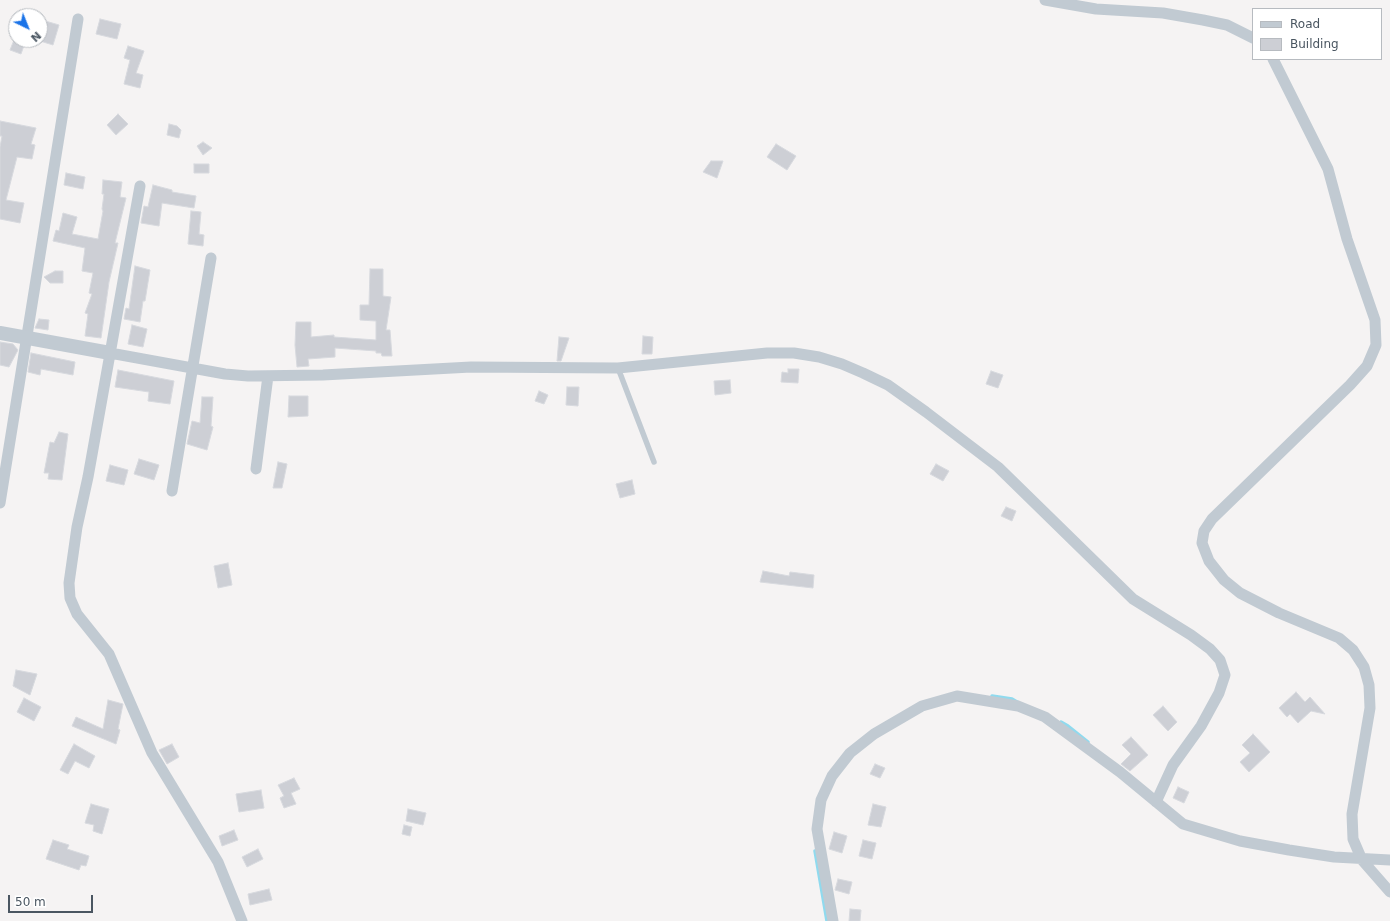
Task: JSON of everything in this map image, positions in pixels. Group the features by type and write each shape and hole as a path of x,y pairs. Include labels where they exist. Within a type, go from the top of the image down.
{"street":[{"path":"1045,0 1084,8 1163,13 1203,20 1227,25 1252,38"},
{"path":"0,502 78,19"},
{"path":"1274,60 1328,169 1347,239 1375,320 1376,345 1367,366 1350,385 1212,519 1204,531 1202,543 1209,561 1224,580 1240,593 1279,613 1339,638 1353,650 1364,667 1369,685 1370,708 1352,827 1353,839 1362,860 1390,892"},
{"path":"140,186 88,477 77,527 69,584 70,598 77,614 109,654 152,753 218,862 242,921"},
{"path":"172,491 191,368 211,258"},
{"path":"0,333 225,374 268,376 323,375 471,367 618,368 767,352 794,353 819,357 842,364 888,385 926,412 992,463 1133,599 1191,635 1210,649 1220,660 1225,675 1219,693 1201,726 1173,765 1156,802"},
{"path":"256,469 268,376"},
{"path":"0,425 11,427"},
{"path":"833,921 817,829 821,800 832,776 850,753 874,734 922,706 957,696 1018,706 1045,717 1070,734 1183,824 1240,841 1334,857 1362,860 1390,860"}],"lane":[{"path":"618,368 654,462"}],"building":[{"path":"100,19 121,24 117,39 96,34"},
{"path":"48,22 59,25 53,45 48,43"},
{"path":"128,46 144,51 136,73 143,75 140,88 124,84 130,60 124,58"},
{"path":"11,48 23,48 21,54 10,50"},
{"path":"118,114 128,124 116,135 107,125"},
{"path":"0,121 36,128 31,144 35,145 32,159 17,157 6,200 24,203 20,223 0,219 0,147 2,136 0,136"},
{"path":"169,124 177,126 181,130 179,138 167,135"},
{"path":"203,142 212,148 203,155 197,146"},
{"path":"776,144 796,156 787,170 767,157"},
{"path":"711,161 723,161 717,178 703,172"},
{"path":"194,164 209,164 209,173 194,173"},
{"path":"66,173 85,177 83,189 64,185"},
{"path":"103,180 122,182 120,197 126,198 115,243 118,243 109,282 101,338 85,336 88,314 85,313 92,294 89,293 93,273 82,271 85,248 53,241 56,230 59,231 63,213 77,217 72,234 98,239 103,211"},
{"path":"153,185 172,190 172,192 196,196 194,208 162,203 159,226 141,223 144,206 148,207"},
{"path":"191,211 201,212 199,234 204,235 203,246 188,244"},
{"path":"135,266 150,270 140,322 124,319 126,308 129,309"},
{"path":"370,269 383,269 383,296 391,297 386,330 390,330 392,356 382,356 381,353 376,353 376,351 335,348 335,357 308,359 309,366 297,367 295,345 296,322 311,322 311,337 334,335 334,337 376,340 376,321 360,320 360,305 369,305"},
{"path":"55,271 63,271 63,283 50,283 44,277"},
{"path":"39,319 49,320 48,330 35,328"},
{"path":"132,325 147,329 143,347 128,344"},
{"path":"643,336 653,337 652,354 642,354"},
{"path":"559,337 569,338 561,361 557,361"},
{"path":"0,342 13,344 18,350 9,367 0,365"},
{"path":"31,353 75,362 73,375 41,369 40,375 28,372"},
{"path":"788,369 799,369 798,383 781,382 782,372 788,373"},
{"path":"118,370 174,381 170,404 148,401 149,392 115,387"},
{"path":"991,371 1003,375 998,388 986,384"},
{"path":"730,380 731,393 715,395 714,381"},
{"path":"567,387 579,387 578,406 566,405"},
{"path":"539,391 548,395 544,404 535,401"},
{"path":"289,396 308,396 308,416 288,417"},
{"path":"202,397 213,397 211,426 213,427 207,450 187,444 192,421 200,423"},
{"path":"59,432 68,434 62,480 48,479 49,473 44,473 50,442 54,443"},
{"path":"139,459 159,465 154,480 134,474"},
{"path":"278,462 287,464 282,488 273,488"},
{"path":"936,464 949,471 943,481 930,474"},
{"path":"110,465 128,470 124,485 106,481"},
{"path":"632,480 635,494 620,498 616,484"},
{"path":"1006,507 1016,511 1012,521 1001,516"},
{"path":"228,563 232,585 218,588 214,566"},
{"path":"763,571 789,576 790,572 814,575 813,588 760,582"},
{"path":"16,670 37,674 30,695 13,686"},
{"path":"1296,692 1305,702 1310,697 1325,714 1311,711 1298,723 1290,714 1287,717 1279,708"},
{"path":"24,698 41,707 34,721 17,712"},
{"path":"108,700 123,704 118,729 120,730 116,744 72,726 76,717 103,729"},
{"path":"1163,706 1177,722 1168,731 1153,715"},
{"path":"1253,734 1270,752 1249,772 1240,762 1250,753 1242,745"},
{"path":"1131,737 1148,755 1130,771 1121,764 1131,754 1122,745"},
{"path":"74,744 95,756 89,768 75,761 68,774 60,770"},
{"path":"172,744 179,757 167,764 159,750"},
{"path":"875,764 885,768 880,778 870,774"},
{"path":"294,778 300,789 291,793 296,804 284,808 280,798 284,796 278,785"},
{"path":"1178,787 1189,792 1184,803 1173,798"},
{"path":"261,790 264,808 239,812 236,794"},
{"path":"91,804 109,809 102,834 93,831 94,825 85,823"},
{"path":"873,804 886,807 881,827 868,825"},
{"path":"408,809 426,813 423,825 406,821"},
{"path":"404,825 412,827 410,836 402,834"},
{"path":"234,830 238,840 222,846 219,836"},
{"path":"834,832 847,836 842,853 829,849"},
{"path":"53,840 69,845 67,849 89,856 86,866 81,865 79,870 46,859"},
{"path":"863,840 876,843 872,859 859,856"},
{"path":"258,849 263,859 247,867 242,857"},
{"path":"838,879 852,882 849,894 835,890"},
{"path":"269,889 272,900 250,905 248,894"},
{"path":"850,909 861,910 860,921 849,921"}],"waterway":[{"path":"992,696 1012,699 1017,702"},
{"path":"1061,722 1088,742"},
{"path":"815,851 827,921"}]}
